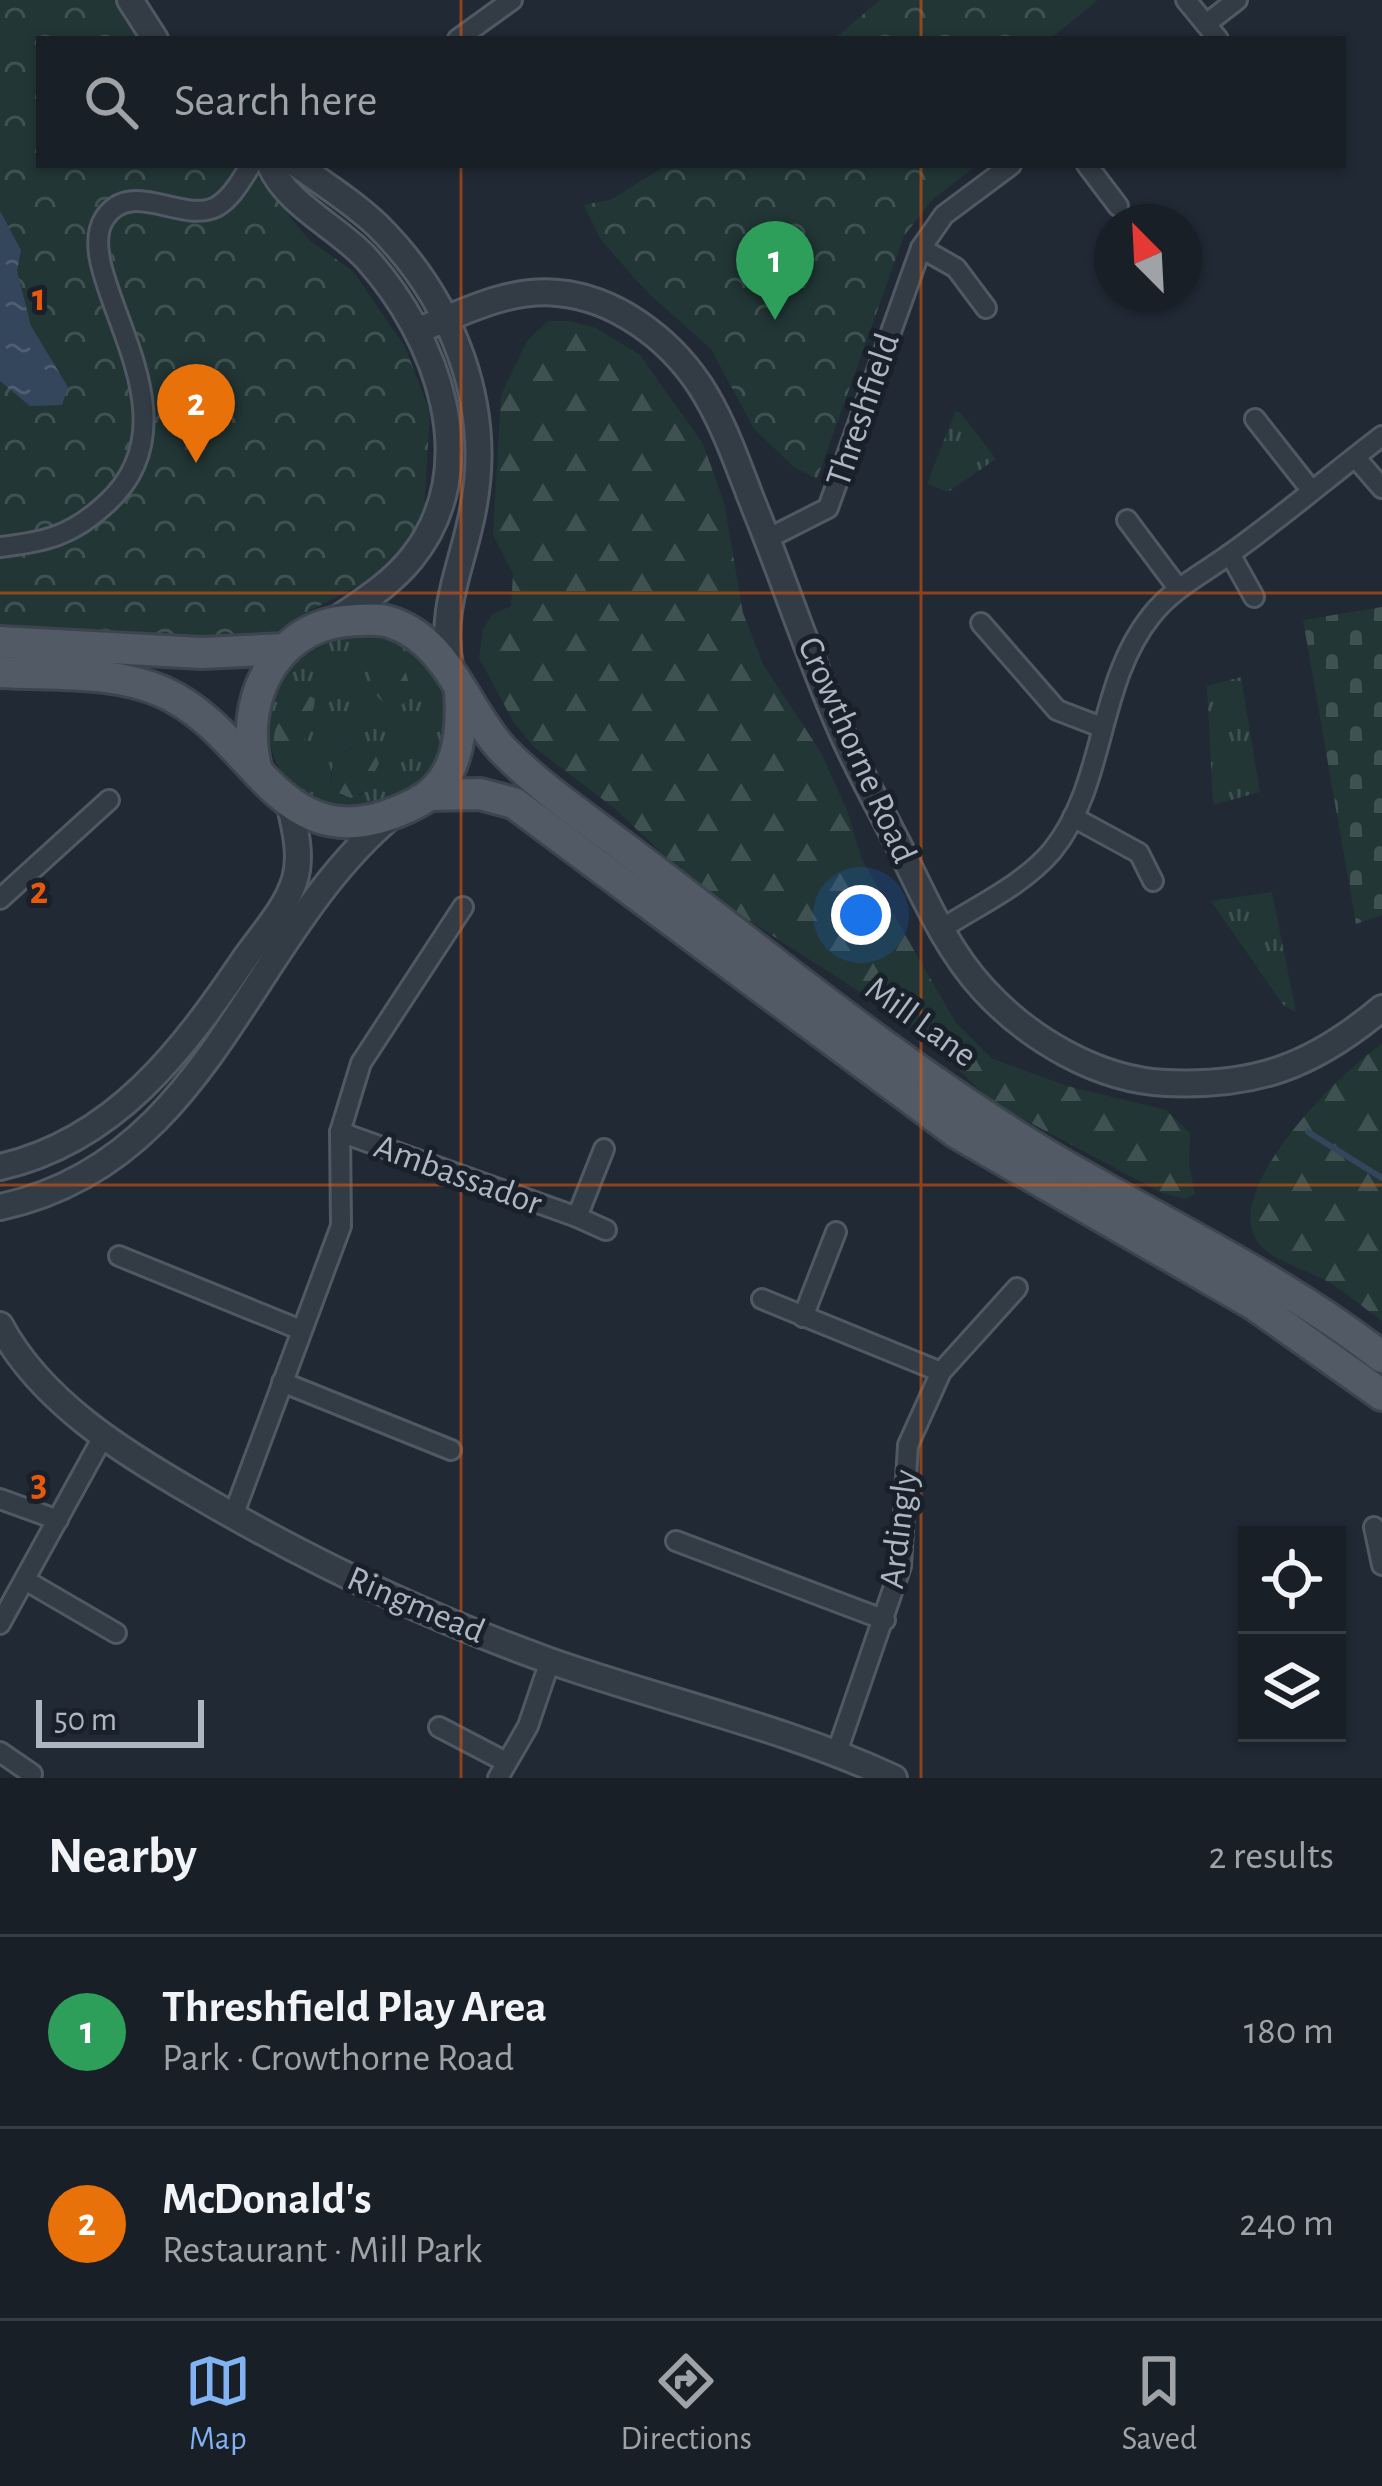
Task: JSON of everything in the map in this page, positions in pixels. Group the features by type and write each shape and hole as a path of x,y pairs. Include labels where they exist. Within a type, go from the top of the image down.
{"main road":[{"name":"Mill Lane","path":"0,641 202,653 285,649 331,623 392,623 424,641 501,747 551,794 910,1063 1041,1151 1275,1284 1382,1357"},
{"path":"256,771 250,741 255,700 266,672 285,649"},
{"path":"0,672 146,685 199,713 290,806"},
{"path":"430,795 448,772 461,728 455,681"},
{"name":"Mill Lane","path":"290,806 344,821 396,812 430,795 479,794 514,803 957,1132 1255,1305 1382,1395"}],"street":[{"path":"130,0 153,36"},
{"path":"462,36 512,0"},
{"path":"1186,0 1212,32 1237,0"},
{"path":"0,547 57,538 74,529 124,486 139,458 138,369 98,249 103,220 121,203 137,200 196,211 213,208 230,196 249,168"},
{"path":"271,168 278,184 369,261 419,330 435,366 445,411 448,459 437,512 420,547 396,575 331,623"},
{"path":"301,168 376,225 418,272 447,319 472,394 478,450 475,501 445,621 455,681"},
{"name":"Threshfield","path":"767,539 828,508 921,248 944,215 1007,168"},
{"path":"1089,168 1116,204"},
{"path":"921,248 956,268 986,308"},
{"name":"Crowthorne Road","path":"419,330 490,301 557,292 583,297 650,332 701,386 726,435 840,729 940,930 983,990 1037,1036 1071,1055 1147,1082 1202,1084 1264,1076 1297,1066 1338,1044 1382,1008"},
{"path":"1255,419 1311,490"},
{"path":"940,930 1020,882 1052,850 1073,817 1118,668 1150,616 1178,588 1231,554 1382,436"},
{"path":"1355,457 1382,488"},
{"path":"1127,520 1178,588"},
{"path":"1231,554 1253,597"},
{"path":"981,623 1057,710 1101,727"},
{"path":"0,899 109,800"},
{"path":"0,1167 48,1153 123,1108 206,1016 294,882 298,853 290,806"},
{"path":"0,1207 61,1187 96,1169 145,1132 220,1046 344,861 396,812"},
{"path":"1073,817 1138,853 1153,880"},
{"name":"Ambassador","path":"232,1516 341,1226 340,1132 361,1063 463,908"},
{"name":"Ambassador","path":"340,1132 606,1230"},
{"name":"Ambassador","path":"577,1217 604,1149"},
{"path":"803,1317 836,1232"},
{"path":"119,1256 301,1330"},
{"name":"Ardingly","path":"837,1752 901,1566 908,1445 941,1372 1017,1288"},
{"path":"762,1299 941,1372"},
{"name":"Ringmead","path":"0,1325 10,1345 61,1402 104,1435 313,1561 550,1661 837,1752 894,1778"},
{"path":"282,1382 451,1450"},
{"path":"0,1624 104,1435"},
{"path":"0,1498 58,1520"},
{"path":"1374,1527 1382,1565"},
{"name":"Ardingly","path":"676,1541 885,1620"},
{"path":"25,1580 116,1634"},
{"path":"439,1727 502,1770 528,1726 550,1661"},
{"path":"0,1752 32,1774"}],"green space":[{"path":"0,0 114,0 143,36 36,36 36,168 250,168 309,240 353,271 405,347 430,412 424,513 406,547 378,576 260,642 0,625"},
{"path":"880,0 1098,0 1054,36 838,36"},
{"path":"662,168 973,168 932,200 904,236 817,479 794,467 754,429 711,349 647,292 601,240 584,205 612,199"},
{"path":"548,321 596,328 640,355 703,444 724,502 743,613 764,666 820,751 847,810 862,860 956,1023 991,1058 1067,1086 1166,1110 1190,1133 1195,1194 1185,1199 1162,1193 993,1103 900,1013 723,904 614,808 535,748 514,723 479,658 483,629 493,614 511,606 513,574 493,535 501,395 527,341"},
{"path":"955,412 960,412 996,459 948,492 927,484"},
{"path":"1382,607 1382,915 1356,924 1303,620"},
{"path":"375,632 413,654 429,670 447,707 449,728 433,771 417,787 374,805 327,803 306,794 288,780 268,734 269,710 288,671 327,644","holes":["355,747 373,752 379,763 362,795 341,796 330,784 335,760"]},
{"path":"384,651 402,658 412,696 398,708 382,701 371,681 370,655"},
{"path":"1241,677 1260,792 1213,805 1207,686"},
{"path":"306,694 315,699 314,706 291,771 276,752 275,730 286,709"},
{"path":"355,747 374,752 379,763 366,791 351,798 330,784 335,756"},
{"path":"1272,892 1296,1012 1284,1006 1211,901"},
{"path":"1382,1044 1382,1321 1330,1283 1264,1249 1251,1227 1253,1200 1287,1138 1339,1080"}],"water":[{"path":"0,211 21,250 17,271 31,326 68,387 62,405 30,406 0,381"}],"waterway":[{"path":"1308,1132 1382,1178"}],"place":[{"name":"Threshfield Play Area","path":"775,320"},
{"name":"McDonald's","path":"196,463"}]}
